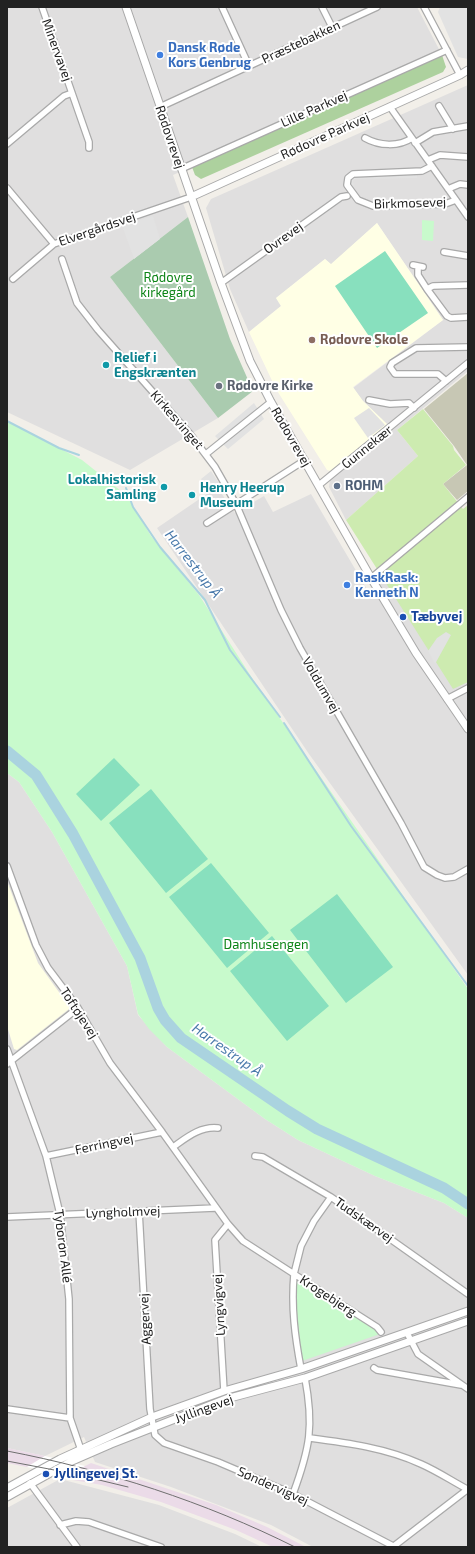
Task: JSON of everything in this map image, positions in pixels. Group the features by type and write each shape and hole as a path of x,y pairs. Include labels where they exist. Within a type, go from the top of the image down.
{"street":[{"name":"Minervavej","path":"42,7 89,142 89,148"},
{"name":"Rødovrevej","path":"126,7 221,283 250,359 271,402 371,578 413,647 468,729"},
{"path":"222,7 249,66"},
{"path":"322,7 332,27"},
{"name":"Præstebakken","path":"160,107 377,7"},
{"path":"424,7 460,75"},
{"name":"Lille Parkvej","path":"181,169 447,50"},
{"name":"Rødovre Parkvej","path":"191,196 390,107 468,70"},
{"name":"Rødovre Parkvej","path":"460,75 468,74"},
{"name":"Minervavej","path":"7,144 64,96 72,93"},
{"path":"439,106 453,129"},
{"name":"Birkmosevej","path":"390,107 468,218"},
{"path":"365,138 393,145 402,144 433,132 468,126"},
{"path":"428,160 440,155 468,157"},
{"name":"Birkmosevej","path":"432,166 422,171 353,174 348,178 347,185 358,200 372,206 445,204 456,200"},
{"name":"Birkmosevej","path":"448,189 460,184 468,185"},
{"path":"7,188 54,244"},
{"name":"Elvergårdsvej","path":"14,279 54,244 191,196"},
{"name":"Ovrevej","path":"221,283 340,197 347,196"},
{"path":"444,252 468,256"},
{"name":"Kirkesvinget","path":"62,258 77,303 98,330 206,454 271,402"},
{"path":"418,266 418,275 447,316 468,317"},
{"path":"427,288 433,286 468,285"},
{"path":"446,381 438,374 395,374 390,367 392,363 416,348 468,347"},
{"name":"Gunnekær","path":"319,485 468,363"},
{"name":"Gunnekær","path":"369,400 390,404 409,403 414,408"},
{"name":"Voldumvej","path":"206,454 236,504 280,610 300,648 424,867 445,878 454,877 468,869"},
{"path":"208,523 305,460"},
{"path":"371,578 468,497"},
{"path":"447,699 468,688"},
{"name":"Toftøjevej","path":"7,866 36,946 48,968 89,1025 110,1063 228,1224 244,1241 294,1274"},
{"path":"9,1063 78,1008"},
{"name":"Tyborøn Allé","path":"7,1049 9,1063 35,1121 46,1156 60,1214 69,1299 70,1418 81,1450"},
{"path":"173,1147 192,1134 210,1127 218,1128"},
{"name":"Ferringvej","path":"46,1156 162,1132"},
{"name":"Tudskærvej","path":"255,1156 263,1157 331,1197 468,1294"},
{"path":"294,1274 301,1246 314,1221 331,1197"},
{"name":"Lyngholmvej","path":"7,1217 139,1211 217,1210"},
{"name":"Aggervej","path":"139,1211 152,1418 154,1427"},
{"name":"Lyngvigvej","path":"224,1391 215,1240 228,1224"},
{"name":"Krogebjerg","path":"301,1369 293,1327 292,1297 294,1274 377,1327 381,1332"},
{"name":"Jyllingevej","path":"7,1488 81,1450 152,1418 224,1391 301,1369 468,1311"},
{"name":"Jyllingevej","path":"7,1497 72,1461 226,1399 305,1378 468,1321"},
{"path":"407,1333 410,1342 418,1354 468,1389"},
{"path":"374,1368 377,1370 461,1385"},
{"path":"293,1494 303,1467 310,1438 310,1407 305,1378"},
{"path":"7,1409 70,1418"},
{"name":"Søndervigvej","path":"154,1427 155,1435 164,1443 218,1462 293,1494 394,1547"},
{"path":"310,1438 354,1443 387,1452 421,1464 468,1489 394,1547"},
{"path":"30,1483 77,1547"},
{"path":"60,1525 76,1521 89,1522 161,1547"}],"shaded area":[{"path":"7,7 417,7 442,55 173,175 188,217 110,277 218,418 130,470 7,412"},
{"path":"440,7 468,7 468,59 458,57 438,12"},
{"path":"468,85 468,371 397,430 418,456 346,520 329,487 331,471 387,424 363,401 353,388 443,320 377,223 331,265 325,259 276,298 281,306 249,332 230,289 206,208 211,199"},
{"path":"417,170 417,178 355,179 353,181 354,186 348,190 349,176"},
{"path":"153,216 160,239 134,259 122,226"},
{"name":"Rødovre Skole","path":"377,223 443,320 353,387 363,401 387,424 331,471 327,470 276,389 249,332 281,306 276,298 325,259 331,264"},
{"path":"468,373 468,491 457,500 443,484 467,465 454,446 424,409"},
{"path":"254,403 264,419 228,449 215,436"},
{"path":"369,408 385,425 368,438 354,418"},
{"path":"211,471 219,483 208,490 201,479"},
{"path":"217,487 235,513 264,496 273,512 311,494 368,591 413,553 468,656 468,975 309,754 157,528"},
{"path":"446,632 451,635 435,664 428,651 437,638"},
{"path":"7,773 19,782 52,832 127,966 138,1015 167,1047 265,1119 298,1140 375,1176 444,1203 468,1218 468,1547 313,1547 271,1525 171,1487 95,1462 84,1437 45,1456 7,1448"},
{"path":"7,881 38,963 69,1006 69,1009 17,1050 14,1049 7,1026"},
{"path":"7,1448 45,1456 27,1467 7,1463"},
{"path":"91,1463 216,1505 267,1527 306,1547 273,1547 236,1530 161,1502 102,1485 73,1480 73,1477 67,1475"},
{"path":"60,1479 159,1505 235,1534 262,1547 7,1547 7,1508"}],"green space":[{"path":"442,55 446,67 443,72 201,179 195,175 192,167"},
{"name":"Rødovre kirkegård","path":"188,217 230,339 253,391 218,418 110,277"},
{"path":"422,220 434,221 433,241 422,240"},
{"path":"385,251 428,313 377,348 335,286"},
{"path":"423,409 453,446 454,450 466,465 443,484 463,509 468,505 468,682 453,689 346,520 418,456 397,430"},
{"name":"Damhusengen","path":"7,421 82,460 126,495 151,536 199,595 254,681 468,989 468,1218 444,1203 375,1176 298,1140 265,1119 167,1047 149,1029 138,1014 127,966 52,832 19,782 7,773"},
{"path":"114,758 140,785 101,821 76,794"},
{"path":"151,789 208,859 166,893 109,823"},
{"path":"211,863 269,933 227,968 169,897"},
{"path":"337,894 393,967 346,1003 290,930"},
{"path":"272,936 329,1006 287,1041 230,971"},
{"path":"298,1280 376,1328 380,1334 302,1361 295,1297"}],"pier":[{"path":"45,1456 85,1466 67,1475 27,1467"}],"waterway":[{"name":"Harrestrup Å","path":"7,421 59,448 79,455"},
{"name":"Harrestrup Å","path":"126,488 133,507 160,547 205,600 230,650 280,717"},
{"name":"Harrestrup Å","path":"284,723 351,826 468,986"},
{"name":"Harrestrup Å","path":"7,751 36,775 73,834 140,958 158,1008 165,1020 181,1038 317,1129 444,1188 468,1204"}],"tram line":[{"path":"7,1451 81,1468 154,1489 226,1516 295,1547"},
{"path":"7,1461 70,1473 128,1487"}],"place":[{"name":"Dansk Røde Kors Genbrug","path":"160,55"},
{"name":"Rødovre Skole","path":"312,340"},
{"name":"Relief i Engskrænten","path":"106,365"},
{"name":"Rødovre Kirke","path":"219,386"},
{"name":"ROHM","path":"337,486"},
{"name":"Lokalhistorisk Samling","path":"164,487"},
{"name":"Henry Heerup Museum","path":"192,495"},
{"name":"RaskRask: Kenneth N","path":"347,585"},
{"name":"Tæbyvej","path":"403,617"},
{"name":"Jyllingevej St.","path":"46,1474"}]}
